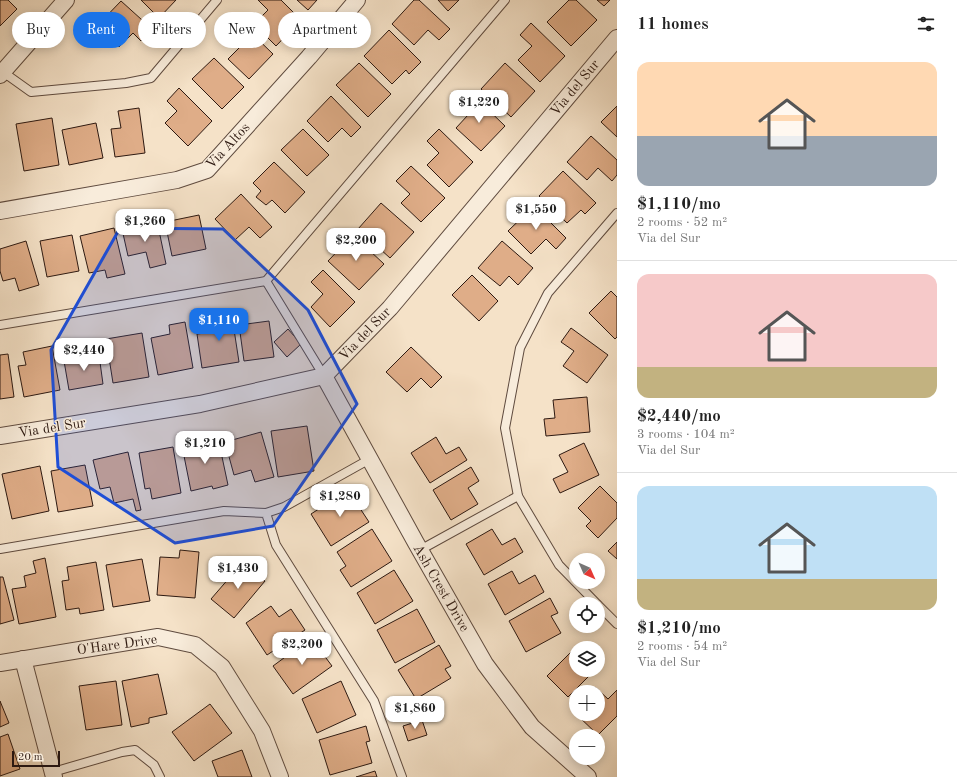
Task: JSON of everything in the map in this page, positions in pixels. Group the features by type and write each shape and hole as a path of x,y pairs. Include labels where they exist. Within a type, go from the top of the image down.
{"street":[{"path":"2,74 66,0"},
{"name":"Via Altos","path":"0,211 177,180 207,170 309,57 358,0"},
{"name":"Via del Sur","path":"0,436 200,404 324,376 390,308 617,38"},
{"name":"Ash Crest Drive","path":"324,376 484,664 532,727 588,777"},
{"name":"O'Hare Drive","path":"0,663 158,637 195,645 222,667 262,731 280,777"},
{"path":"23,659 54,774"}],"lane":[{"path":"2,74 30,92 126,83 151,78 217,0"},
{"path":"0,325 266,281 505,0"},
{"path":"591,597 559,565 518,496 505,428 520,348 548,293 617,213"},
{"path":"266,281 324,376"},
{"path":"0,549 224,511 266,512 284,507 370,459"},
{"path":"420,550 518,496"},
{"path":"266,512 276,545 374,701 402,777"},
{"path":"605,611 617,624"},
{"path":"54,774 122,752 135,750 154,765 160,777"}],"highlighted area":[{"path":"120,228 223,229 308,310 357,404 273,526 175,543 58,467 51,350"}],"building":[{"path":"0,0 8,0 17,9 12,12 12,14 0,26"},
{"path":"141,0 176,0 165,12 153,12"},
{"path":"258,0 281,0 293,12 278,12 278,44 276,46 270,40 270,12 266,12 268,10"},
{"path":"297,0 317,0 308,10"},
{"path":"414,0 419,0 450,29 439,40 428,30 414,45 392,24"},
{"path":"438,0 459,0 448,11"},
{"path":"569,0 576,0 597,20 571,46 547,22"},
{"path":"597,0 610,0 604,6"},
{"path":"121,1 138,16 138,38 133,33 130,36 130,12 110,12"},
{"path":"531,23 565,56 540,82 518,60 532,46 520,35"},
{"path":"389,30 421,62 409,74 406,70 392,84 364,56"},
{"path":"239,48 267,48 273,54 249,79 228,59"},
{"path":"214,58 244,87 222,109 192,79"},
{"path":"359,63 391,94 368,117 336,85"},
{"path":"505,63 535,91 511,117 481,89"},
{"path":"179,88 212,121 188,146 165,123 177,111 167,101"},
{"path":"473,95 505,126 481,151 456,128 468,115 461,108"},
{"path":"331,96 361,127 351,137 342,128 328,142 307,121"},
{"path":"617,106 617,137 601,122"},
{"path":"139,108 145,153 115,157 111,129 121,128 118,111"},
{"path":"52,118 59,165 24,171 16,124"},
{"path":"96,123 103,158 69,165 62,130"},
{"path":"303,129 329,155 307,176 281,150"},
{"path":"439,129 473,162 449,187 427,165 439,153 427,141"},
{"path":"591,136 617,160 617,175 612,181 598,168 587,180 567,162"},
{"path":"274,162 305,192 285,213 272,200 266,205 256,197 261,191 253,183"},
{"path":"411,166 445,198 421,222 401,203 410,194 396,181"},
{"path":"563,171 596,203 585,214 581,210 567,223 539,196"},
{"path":"241,194 272,227 260,238 249,227 235,240 215,219"},
{"path":"381,203 414,232 390,258 358,229"},
{"path":"534,206 566,238 556,249 546,239 531,254 508,231"},
{"path":"199,215 206,249 172,256 165,222"},
{"path":"157,221 166,264 150,268 146,252 128,256 122,229"},
{"path":"114,228 125,274 107,278 105,270 89,273 80,236"},
{"path":"72,235 79,271 47,277 40,241"},
{"path":"353,235 384,264 359,290 328,261"},
{"path":"26,241 39,285 19,291 15,278 3,281 0,271 0,249"},
{"path":"502,241 533,268 518,285 509,276 500,286 478,268"},
{"path":"323,270 355,302 330,327 311,307 323,294 311,282"},
{"path":"472,275 498,301 479,321 452,295"},
{"path":"611,291 617,297 617,337 615,339 589,313"},
{"path":"231,310 239,362 202,368 197,334 213,332 210,313"},
{"path":"269,321 274,357 244,361 239,325"},
{"path":"185,322 193,368 158,375 151,338 170,334 169,325"},
{"path":"571,328 608,355 587,383 563,366 574,351 561,342"},
{"path":"288,329 301,344 287,357 274,342"},
{"path":"142,333 149,377 113,383 106,339"},
{"path":"52,346 60,390 24,397 18,366 26,365 23,352"},
{"path":"411,347 442,377 431,388 421,378 407,392 386,372"},
{"path":"8,354 14,397 0,399 0,355"},
{"path":"99,355 103,384 69,390 64,361"},
{"path":"587,397 590,432 546,436 544,419 555,418 553,400"},
{"path":"307,426 314,471 278,477 271,431"},
{"path":"261,432 274,477 255,482 251,470 234,475 225,442"},
{"path":"436,437 446,454 459,447 467,460 430,483 411,453"},
{"path":"218,438 228,485 213,489 212,486 191,491 182,446"},
{"path":"584,443 599,475 560,493 553,479 568,472 559,455"},
{"path":"173,447 181,493 152,499 150,488 145,489 139,453"},
{"path":"128,452 141,510 136,511 133,499 114,503 110,487 100,489 93,460"},
{"path":"85,465 93,506 58,512 51,471"},
{"path":"40,466 49,511 12,519 2,474"},
{"path":"471,467 479,481 468,488 478,504 451,520 433,490"},
{"path":"600,486 617,503 617,518 598,538 586,526 591,521 578,508"},
{"path":"348,490 369,522 331,546 311,514"},
{"path":"372,529 392,561 351,587 340,570 346,566 337,552"},
{"path":"492,529 502,545 515,538 523,552 484,575 466,544"},
{"path":"617,542 617,559 608,551"},
{"path":"180,550 199,552 195,598 157,595 160,557 179,558"},
{"path":"45,558 56,617 19,624 12,589 26,587 24,576 36,573 33,561"},
{"path":"142,559 150,601 113,607 106,565"},
{"path":"96,562 104,610 80,614 79,608 66,610 62,581 69,580 67,567"},
{"path":"243,562 265,581 234,618 211,599"},
{"path":"394,570 413,601 375,624 357,593"},
{"path":"512,571 519,584 535,575 544,592 505,615 488,584"},
{"path":"0,577 3,577 14,620 0,624"},
{"path":"550,598 558,613 551,616 561,633 526,652 509,621"},
{"path":"271,606 279,617 291,609 305,630 267,655 246,623"},
{"path":"417,609 435,642 395,663 377,630"},
{"path":"311,638 332,666 293,694 273,666"},
{"path":"439,645 451,666 445,669 451,678 416,699 398,670"},
{"path":"569,654 569,677 588,677 580,685 569,685 568,697 547,676"},
{"path":"158,674 167,714 149,718 149,723 131,727 122,681"},
{"path":"116,681 122,725 86,730 79,686"},
{"path":"341,681 356,715 317,733 302,699"},
{"path":"617,690 617,716 604,729 592,729 583,721 605,721 605,696 608,699"},
{"path":"0,701 9,723 0,727"},
{"path":"210,704 232,733 194,761 172,732"},
{"path":"422,720 427,735 408,741 403,726"},
{"path":"366,726 370,741 366,742 372,763 330,775 319,740"},
{"path":"8,734 20,769 0,776 0,737"},
{"path":"242,750 252,777 218,777 212,761"},
{"path":"375,771 377,777 356,777"}]}
